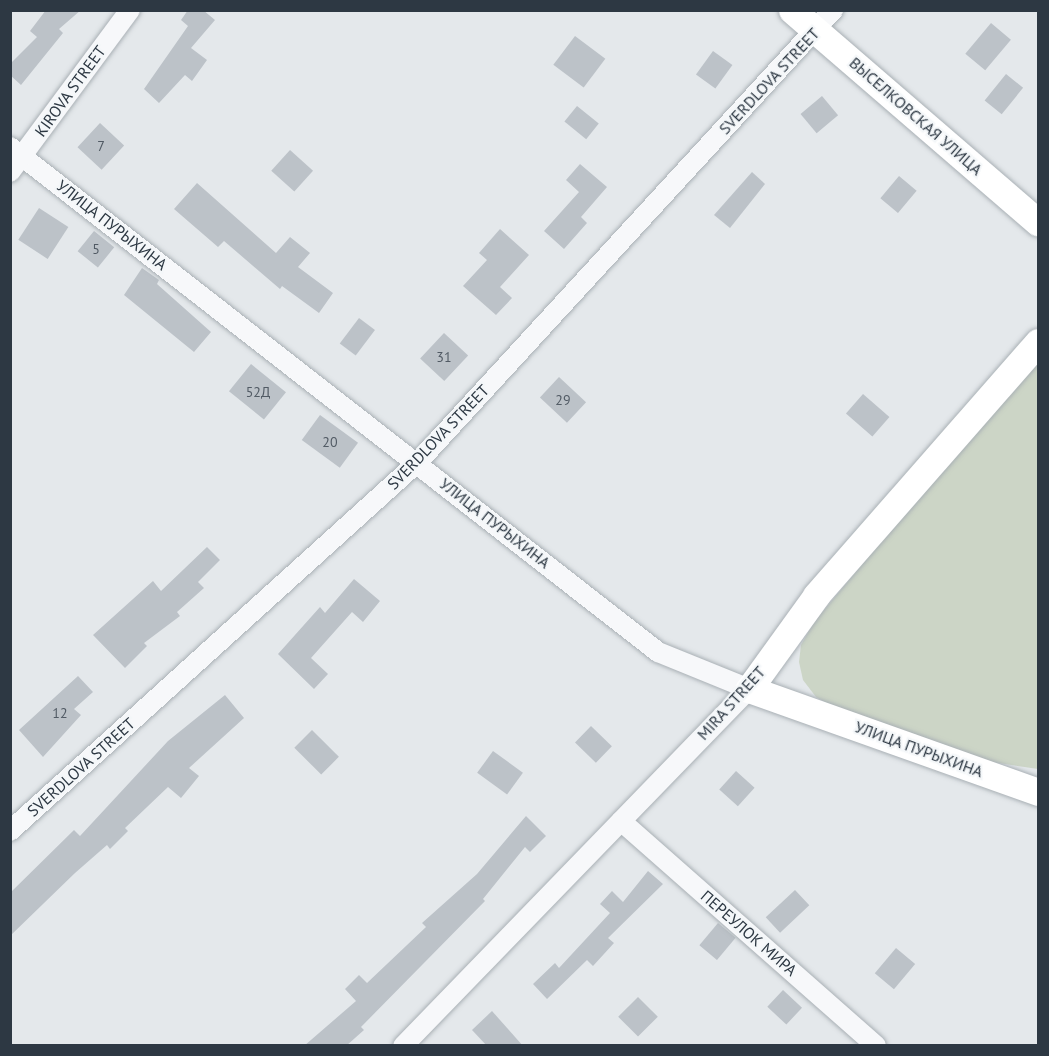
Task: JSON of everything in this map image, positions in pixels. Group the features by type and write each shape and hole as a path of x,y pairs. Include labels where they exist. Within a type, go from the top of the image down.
{"street":[{"name":"KIROVA STREET","path":"10,172 17,151 130,10"},
{"name":"ВЫСЕЛКОВСКАЯ УЛИЦА","path":"792,10 825,20 1038,222"},
{"name":"SVERDLOVA STREET","path":"10,831 418,462 825,20"},
{"name":"УЛИЦА ПУРЫХИНА","path":"17,151 418,462 658,652 749,689 1038,792"},
{"name":"MIRA STREET","path":"403,1046 749,689 816,596 1038,342"},
{"name":"ПЕРЕУЛОК МИРА","path":"621,821 876,1046"}],"green space":[{"path":"1038,354 1038,769 992,762 832,706 816,697 803,680 799,662 801,645 814,622"}],"building":[{"path":"46,10 81,10 59,29 63,33 21,85 10,75 10,64 37,37 30,31"},
{"path":"188,10 203,10 215,20 191,48 207,60 192,81 185,75 159,103 144,89 188,26 181,20"},
{"path":"991,23 1011,40 985,70 965,54"},
{"path":"575,36 605,59 584,88 553,65"},
{"path":"713,51 732,65 715,89 696,74"},
{"path":"1006,74 1023,88 1002,114 985,100"},
{"path":"822,96 838,115 817,133 801,114"},
{"path":"577,106 599,124 586,139 564,122"},
{"path":"100,123 124,146 102,170 77,147"},
{"path":"290,150 313,171 294,192 271,171"},
{"path":"580,164 607,187 581,217 587,223 564,249 544,231 579,192 566,180"},
{"path":"752,172 765,184 730,228 714,215"},
{"path":"899,176 917,191 898,213 880,198"},
{"path":"197,183 276,253 290,237 310,253 298,267 333,293 319,313 282,286 280,289 224,241 218,247 174,209"},
{"path":"39,208 68,227 48,259 18,240"},
{"path":"500,229 529,255 500,287 512,298 496,315 463,286 487,260 479,253"},
{"path":"94,231 114,247 98,268 78,251"},
{"path":"142,268 159,280 157,284 211,332 194,352 124,295"},
{"path":"359,318 375,330 356,356 340,344"},
{"path":"444,333 468,356 444,381 420,359"},
{"path":"251,364 286,392 264,420 229,391"},
{"path":"559,377 586,402 567,423 540,397"},
{"path":"863,394 889,417 872,437 846,414"},
{"path":"320,415 358,443 340,468 302,440"},
{"path":"207,547 220,560 198,582 204,588 177,612 180,616 144,643 147,646 125,668 93,635 153,581 161,591"},
{"path":"354,579 380,601 363,622 352,612 311,658 328,674 314,689 278,654 320,607 325,613"},
{"path":"78,676 93,692 74,709 81,715 43,757 19,730"},
{"path":"225,695 244,718 189,768 199,776 181,798 168,787 125,828 128,831 110,849 107,845 10,936 10,893 74,830 80,836 168,741"},
{"path":"591,726 612,746 596,763 575,743"},
{"path":"312,730 339,757 321,775 294,748"},
{"path":"493,751 523,773 507,795 477,773"},
{"path":"736,771 755,788 738,806 719,790"},
{"path":"526,816 546,836 530,852 525,847 483,899 485,901 361,1027 364,1030 346,1046 304,1046 356,1001 345,989 359,975 367,983 426,927 422,923 477,874"},
{"path":"648,871 663,884 608,938 614,943 593,966 587,960 547,999 533,984 555,963 559,968 610,913 600,904 612,891 623,902"},
{"path":"795,890 809,905 780,933 766,917"},
{"path":"718,923 736,938 717,960 699,945"},
{"path":"896,948 915,964 894,989 875,973"},
{"path":"783,990 802,1008 786,1025 767,1007"},
{"path":"638,997 658,1017 638,1037 618,1017"},
{"path":"492,1011 523,1046 487,1046 472,1030"}]}
